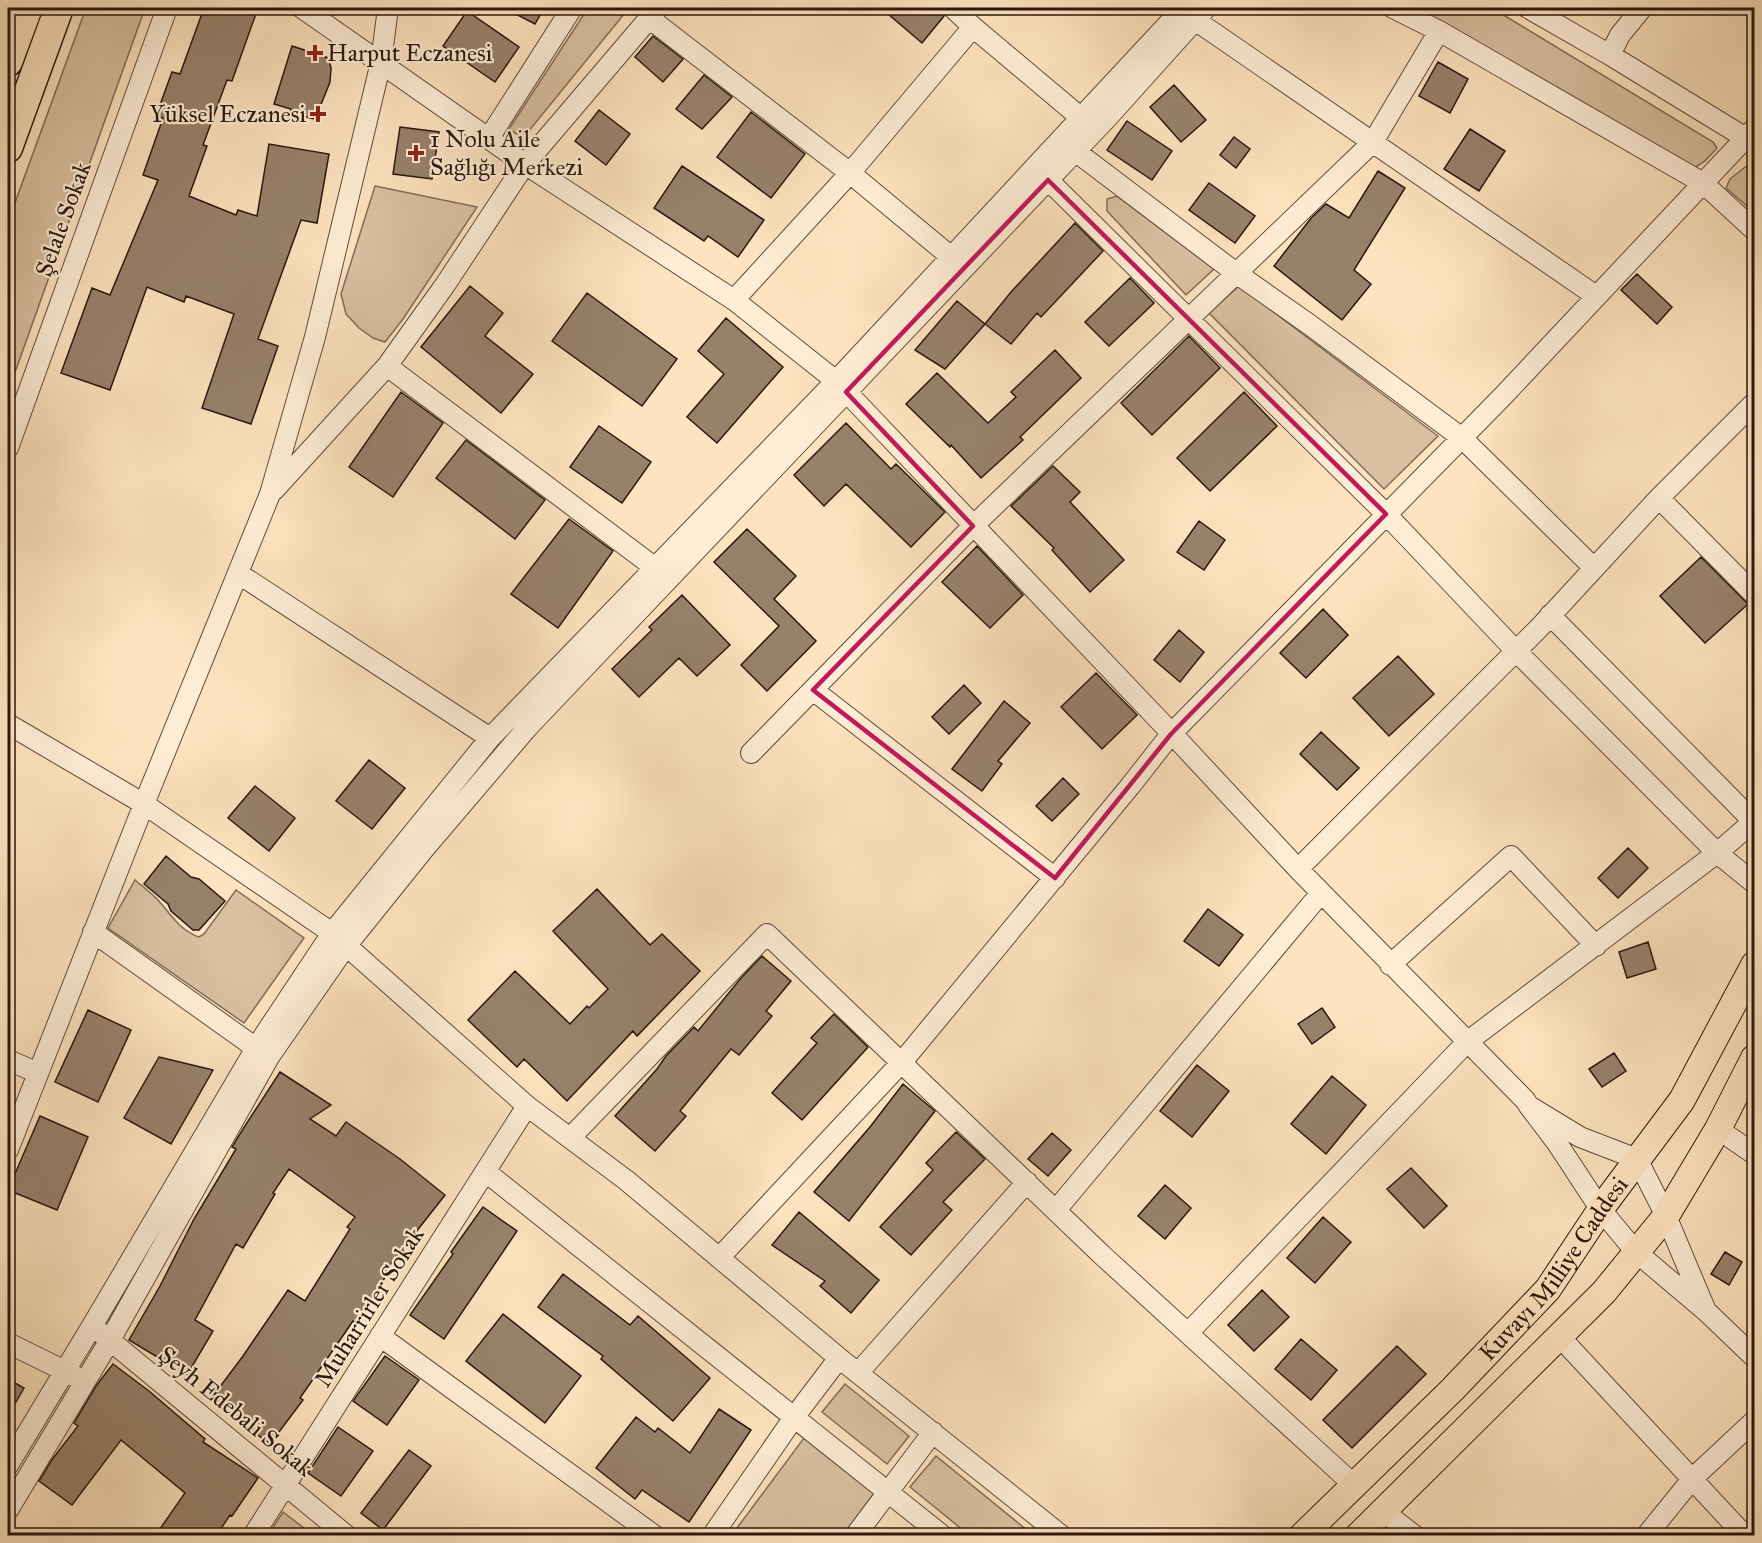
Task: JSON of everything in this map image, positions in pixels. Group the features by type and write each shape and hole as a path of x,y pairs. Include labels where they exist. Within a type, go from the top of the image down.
{"highway":[{"path":"8,62 28,8"},
{"path":"8,148 59,8"}],"main road":[{"name":"Kuvayı Milliye Caddesi","path":"1302,1536 1453,1389 1548,1289 1601,1210 1682,1100 1755,965"},
{"name":"Kuvayı Milliye Caddesi","path":"1358,1536 1604,1292 1666,1216 1718,1129 1755,1058"}],"street":[{"name":"Şelale Sokak","path":"8,448 167,8"},
{"path":"302,8 525,164 734,300 841,386 1298,869 1529,1106 1557,1143 1601,1210 1636,1252 1706,1311 1755,1357"},
{"path":"8,1150 144,804 270,494 315,338 381,62 388,8"},
{"path":"489,138 572,8"},
{"path":"953,8 1080,117"},
{"path":"1393,8 1439,31 1703,183 1755,230"},
{"path":"719,1258 902,1062 1171,734 1462,438 1703,183 1752,136 1528,8"},
{"path":"1610,55 1620,35 1642,8"},
{"path":"8,1510 110,1340 269,1057 339,940 424,849 527,728 841,386 950,256 1080,117 1194,12"},
{"path":"1194,12 1373,142 1596,296"},
{"path":"8,1465 256,1048 490,738 654,567 841,386 1048,180 1194,12"},
{"path":"270,494 387,366 445,285 525,164 653,13 950,256"},
{"path":"734,300 850,173 973,27"},
{"path":"751,753 973,526 1373,142 1439,31"},
{"path":"1075,151 1236,273 1462,438 1594,568"},
{"path":"1048,180 1386,514 1516,651 1717,853 1755,883"},
{"path":"387,366 654,567"},
{"path":"1298,869 1516,651 1659,498 1755,403"},
{"path":"1659,498 1755,594"},
{"path":"239,574 490,738"},
{"path":"1188,1333 1467,1042 1596,946 1754,822 1550,615"},
{"path":"813,690 1055,878"},
{"path":"8,724 144,804 339,940 527,1106 626,1180 839,1358 1062,1536"},
{"path":"1390,965 1511,856 1596,946"},
{"path":"1056,1210 1321,893"},
{"path":"93,932 256,1048"},
{"path":"570,1138 766,934 1056,1210 1354,1485"},
{"path":"8,1060 38,1073"},
{"name":"Muharrirler Sokak","path":"253,1536 527,1106"},
{"path":"1529,1106 1580,1137 1638,1159 1666,1216 1706,1311"},
{"path":"1718,1129 1755,1154"},
{"path":"486,1172 943,1536"},
{"path":"858,1373 1027,1182"},
{"name":"Şeyh Edebali Sokak","path":"92,1326 347,1536"},
{"path":"380,1336 655,1536"},
{"path":"1559,1336 1745,1536"},
{"path":"8,1343 86,1380"},
{"path":"712,1536 795,1416 839,1358"},
{"path":"1646,1536 1693,1478 1755,1421"},
{"path":"855,1536 933,1432"},
{"path":"1384,1512 1415,1536"}],"highlighted area":[{"path":"1048,180 1386,514 1171,734 1055,878 813,690 973,526 846,392"}],"shaded area":[{"path":"86,8 145,8 8,392 8,222"},
{"path":"588,8 629,8 523,138 509,129"},
{"path":"1408,8 1492,8 1713,142 1717,148 1705,161 1691,170"},
{"path":"1749,164 1754,166 1754,212 1726,188 1730,179"},
{"path":"375,186 477,207 403,319 385,342 373,338 359,328 346,314 341,294"},
{"path":"1117,196 1214,269 1186,295 1107,211 1107,199"},
{"path":"1239,286 1438,436 1384,489 1209,313"},
{"path":"135,880 157,899 181,926 199,937 204,934 236,890 304,938 244,1023 108,928"},
{"path":"845,1384 909,1436 887,1464 822,1412"},
{"path":"804,1438 875,1492 843,1535 731,1536"},
{"path":"936,1456 1033,1535 969,1535 910,1487"},
{"path":"283,1512 313,1535 268,1535"}],"building":[{"path":"204,8 258,8 232,81 227,80 203,145 207,146 189,196 236,215 238,210 257,216 269,144 329,154 317,223 301,220 258,339 278,346 251,424 202,408 234,314 186,296 184,302 147,287 110,390 61,373 92,288 110,295 158,180 143,175 163,118 156,116 172,72 180,74"},
{"path":"504,8 544,8 535,24"},
{"path":"881,8 941,8 944,16 922,43"},
{"path":"467,11 519,47 495,82 443,46"},
{"path":"653,36 683,59 663,82 635,57"},
{"path":"292,46 329,60 330,82 315,119 290,113 291,109 274,104"},
{"path":"1438,62 1468,79 1450,113 1419,96"},
{"path":"704,75 732,97 702,129 676,109"},
{"path":"1174,85 1206,120 1181,142 1150,107"},
{"path":"599,110 630,134 606,165 575,141"},
{"path":"751,112 805,154 771,198 717,157"},
{"path":"1127,121 1172,151 1152,180 1107,150"},
{"name":"1 Nolu Aile Sağlığı Merkezi","path":"400,127 439,132 432,179 393,174"},
{"path":"1470,129 1505,151 1479,191 1444,169"},
{"path":"1234,137 1250,149 1236,168 1220,155"},
{"path":"682,166 764,220 738,257 708,236 704,241 654,208"},
{"path":"1378,171 1405,188 1354,270 1371,284 1342,320 1274,266 1312,217 1326,204 1349,218"},
{"path":"1209,183 1255,216 1235,243 1189,210"},
{"path":"1075,223 1103,251 1041,317 1037,313 1011,344 985,324 1011,292"},
{"path":"1637,274 1672,307 1657,324 1621,290"},
{"path":"1130,278 1154,303 1109,346 1085,322"},
{"path":"470,286 503,313 485,336 533,374 501,413 421,347"},
{"path":"587,293 677,359 642,406 552,341"},
{"path":"957,301 985,324 945,369 915,350"},
{"path":"726,318 783,367 717,443 687,417 724,374 698,351"},
{"path":"1189,336 1220,368 1152,435 1121,403"},
{"path":"1055,350 1081,378 1020,437 1023,440 981,478 951,445 950,447 906,404 937,373 988,423 1016,397 1011,392"},
{"path":"401,392 443,423 393,497 349,467"},
{"path":"1244,392 1277,426 1210,491 1177,458"},
{"path":"846,423 891,469 896,464 945,512 911,547 846,484 824,506 794,475"},
{"path":"599,426 651,462 622,503 570,467"},
{"path":"466,440 545,500 515,539 436,478"},
{"path":"1053,466 1080,492 1070,502 1124,560 1090,592 1052,550 1054,548 1011,506"},
{"path":"569,519 613,551 558,628 511,594"},
{"path":"1199,521 1225,540 1204,570 1177,552"},
{"path":"747,529 796,576 774,599 816,641 767,691 741,665 779,626 714,562"},
{"path":"977,546 1023,595 990,628 942,582"},
{"path":"1701,557 1748,604 1705,643 1660,596"},
{"path":"682,595 730,645 697,676 679,658 639,697 612,669 652,630 649,627"},
{"path":"1323,609 1348,635 1306,678 1280,653"},
{"path":"1179,630 1204,652 1180,682 1154,660"},
{"path":"1398,656 1434,694 1389,736 1353,698"},
{"path":"1096,673 1137,715 1102,749 1061,707"},
{"path":"964,685 981,703 949,734 932,717"},
{"path":"1004,701 1030,723 998,761 1002,764 982,791 952,769"},
{"path":"1321,732 1359,768 1337,790 1300,754"},
{"path":"369,760 405,788 372,829 336,801"},
{"path":"1063,778 1079,794 1052,821 1036,806"},
{"path":"255,786 295,818 269,851 228,818"},
{"path":"1628,848 1648,868 1618,898 1598,878"},
{"path":"166,856 225,901 199,930 193,930 171,911 168,904 144,884"},
{"path":"597,889 650,945 662,934 700,971 637,1036 633,1031 567,1101 524,1059 517,1067 468,1020 515,971 570,1024 608,989 553,931"},
{"path":"1208,909 1243,935 1219,966 1184,941"},
{"path":"1648,942 1656,969 1627,978 1619,952"},
{"path":"762,956 791,981 766,1011 772,1016 739,1055 731,1049 680,1111 686,1116 655,1151 615,1116 694,1027 698,1031"},
{"path":"1322,1008 1335,1027 1312,1044 1298,1024"},
{"path":"88,1010 131,1030 98,1102 55,1082"},
{"path":"834,1014 868,1047 802,1120 772,1093 817,1043 811,1038"},
{"path":"1614,1053 1626,1071 1602,1087 1589,1069"},
{"path":"159,1057 213,1070 171,1144 124,1118"},
{"path":"1197,1065 1229,1091 1192,1137 1160,1111"},
{"path":"280,1072 331,1105 310,1119 336,1136 346,1122 400,1159 445,1195 386,1270 389,1271 357,1323 353,1321 300,1398 303,1400 270,1444 210,1400 288,1290 305,1301 350,1229 347,1227 355,1217 289,1169 243,1248 236,1244 195,1320 213,1331 187,1375 129,1340 194,1219 236,1149 232,1147"},
{"path":"1332,1076 1366,1105 1326,1154 1291,1124"},
{"path":"903,1084 935,1111 849,1221 814,1192 870,1127"},
{"path":"40,1116 88,1137 57,1210 8,1190"},
{"path":"956,1132 985,1159 943,1202 952,1210 911,1255 880,1227 933,1170 926,1163"},
{"path":"1052,1133 1071,1150 1048,1176 1028,1159"},
{"path":"1411,1168 1447,1206 1424,1228 1387,1189"},
{"path":"1165,1185 1191,1208 1165,1239 1138,1216"},
{"path":"483,1207 517,1231 444,1339 410,1315"},
{"path":"799,1212 879,1280 851,1313 820,1286 825,1281 772,1245"},
{"path":"1323,1217 1351,1242 1315,1283 1287,1258"},
{"path":"1725,1252 1742,1262 1729,1285 1711,1274"},
{"path":"563,1274 630,1325 638,1316 710,1378 673,1421 601,1359 603,1356 538,1307"},
{"path":"1262,1290 1289,1317 1254,1351 1228,1325"},
{"path":"503,1314 581,1376 545,1423 466,1361"},
{"path":"1301,1339 1337,1370 1311,1400 1275,1369"},
{"path":"1397,1346 1426,1374 1352,1448 1323,1420"},
{"path":"385,1356 419,1380 387,1425 353,1401"},
{"path":"113,1364 149,1391 205,1439 203,1442 258,1478 216,1536 155,1536 185,1493 121,1440 72,1505 39,1481 78,1426 74,1423 96,1386"},
{"path":"8,1379 24,1388 8,1416"},
{"path":"719,1409 751,1430 689,1522 642,1490 635,1499 596,1468 636,1417 655,1432 658,1428 690,1453"},
{"path":"338,1427 373,1451 341,1496 308,1473"},
{"path":"409,1450 431,1466 383,1530 361,1513"}],"place":[{"name":"Harput Eczanesi","path":"315,53"},
{"name":"Yüksel Eczanesi","path":"318,114"},
{"name":"1 Nolu Aile Sağlığı Merkezi","path":"416,153"}]}
